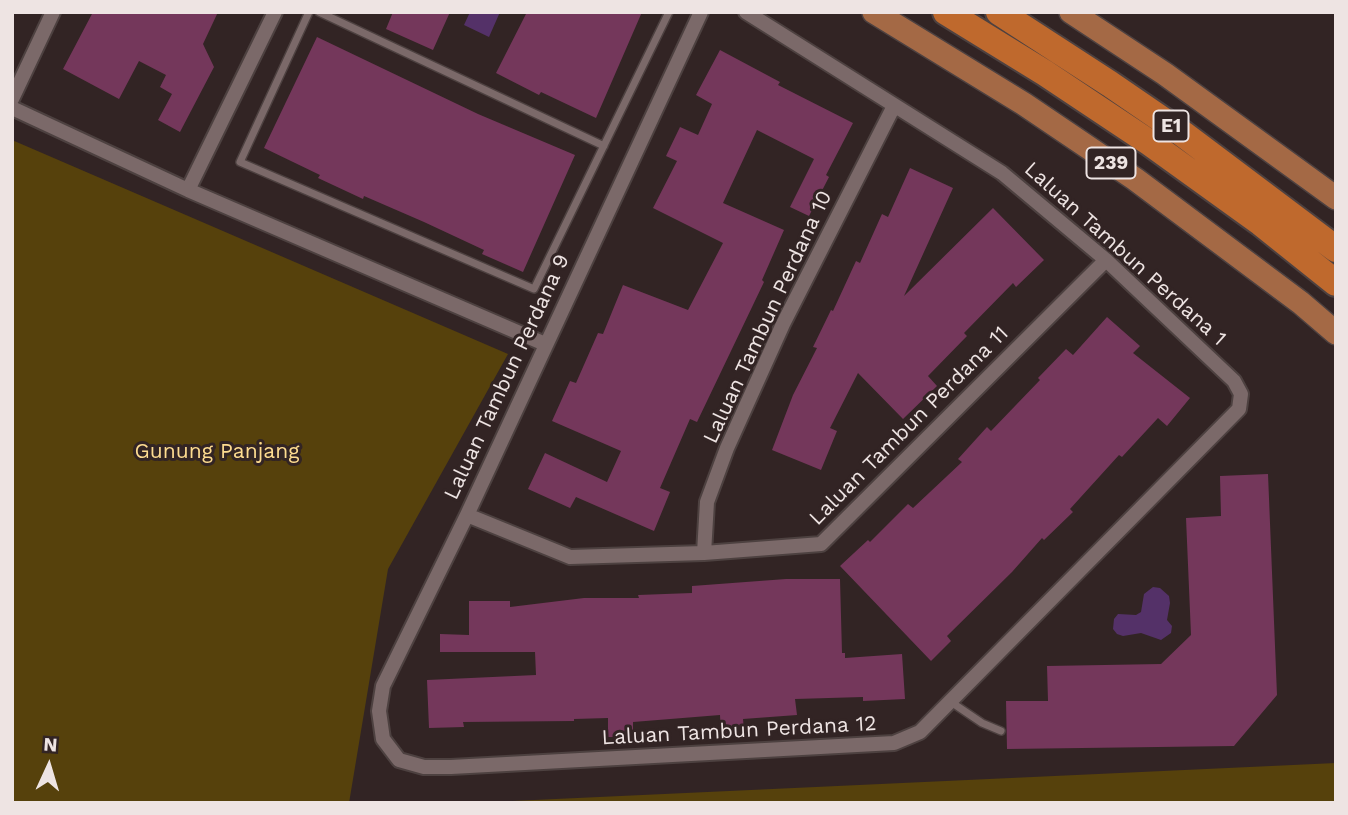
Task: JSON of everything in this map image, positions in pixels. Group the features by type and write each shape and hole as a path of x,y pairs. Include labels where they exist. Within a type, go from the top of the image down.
{"highway":[{"name":"E1","path":"946,12 1045,73 1150,143 1261,223 1336,283"},
{"name":"E1","path":"999,12 1110,83 1183,134 1336,249"}],"main road":[{"name":"239","path":"874,12 1024,104 1135,179 1301,303 1336,333"},
{"path":"1072,12 1165,74 1336,198"}],"street":[{"path":"12,99 53,12"},
{"path":"188,190 275,12"},
{"name":"Laluan Tambun Perdana 9","path":"399,761 383,739 379,711 383,686 467,515 701,12"},
{"name":"Laluan Tambun Perdana 1","path":"746,12 1002,173 1106,260 1234,381 1241,394 1239,410"},
{"name":"Laluan Tambun Perdana 10","path":"704,553 707,502 727,448 783,324 894,106"},
{"path":"12,108 188,190 545,344"},
{"name":"Laluan Tambun Perdana 11","path":"467,515 569,557 704,553 821,544 1106,260"},
{"name":"Laluan Tambun Perdana 12","path":"399,761 424,767 451,767 894,743 920,732 1239,410"}],"lane":[{"path":"309,12 240,162 534,289 669,12"},
{"path":"319,12 604,146"},
{"path":"951,702 982,723 1001,731"}],"green space":[{"name":"Gunung Panjang","path":"12,140 508,354 388,569 349,803 12,803"},
{"path":"1336,763 1336,803 469,803"}],"shaded area":[{"path":"470,12 500,12 489,37 464,25"},
{"path":"1153,587 1160,588 1169,596 1167,620 1172,626 1171,633 1161,640 1141,633 1123,636 1117,634 1113,629 1114,619 1118,614 1136,615 1141,612 1144,594"}],"building":[{"path":"93,12 218,12 203,44 214,67 180,132 158,120 172,94 160,87 166,75 139,61 119,99 63,69"},
{"path":"393,12 450,12 433,50 386,29"},
{"path":"527,12 642,12 596,118 541,92 539,95 496,73"},
{"path":"317,37 478,114 575,155 523,272 482,254 484,250 424,222 364,196 363,199 318,178 320,175 264,148"},
{"path":"720,50 780,82 778,85 853,123 826,175 829,177 809,216 790,207 814,159 757,130 723,203 784,230 762,280 764,282 697,422 690,419 660,488 670,492 654,531 576,497 570,508 528,489 545,453 607,482 621,451 552,421 570,381 576,383 598,333 603,334 623,285 688,310 723,243 653,208 677,161 666,156 680,127 698,135 712,104 696,95"},
{"path":"910,168 953,188 904,296 993,208 1044,260 1016,287 1013,283 964,333 967,336 928,376 937,386 903,419 858,373 830,428 837,431 821,470 772,450 793,395 817,348 813,347 831,310 833,311 856,261 860,263 882,214 888,217"},
{"path":"1107,317 1140,346 1133,353 1190,398 1167,426 1158,418 1122,457 1119,455 1070,509 1073,512 1044,540 1042,538 1012,572 947,636 951,641 931,661 840,566 868,540 870,542 908,504 913,508 962,462 958,459 987,427 991,431 1066,349 1073,355"},
{"path":"1268,474 1277,695 1234,746 1007,749 1006,701 1048,701 1047,666 1161,664 1191,635 1186,518 1221,516 1220,476"},
{"path":"786,579 840,579 842,653 845,653 845,658 902,654 905,699 795,699 797,715 743,719 744,731 721,733 720,715 633,722 633,737 608,737 608,718 463,722 464,727 429,728 427,680 536,675 535,652 440,652 440,634 469,635 469,601 510,601 510,607 584,598 639,598 638,595 692,593 692,586"}]}
